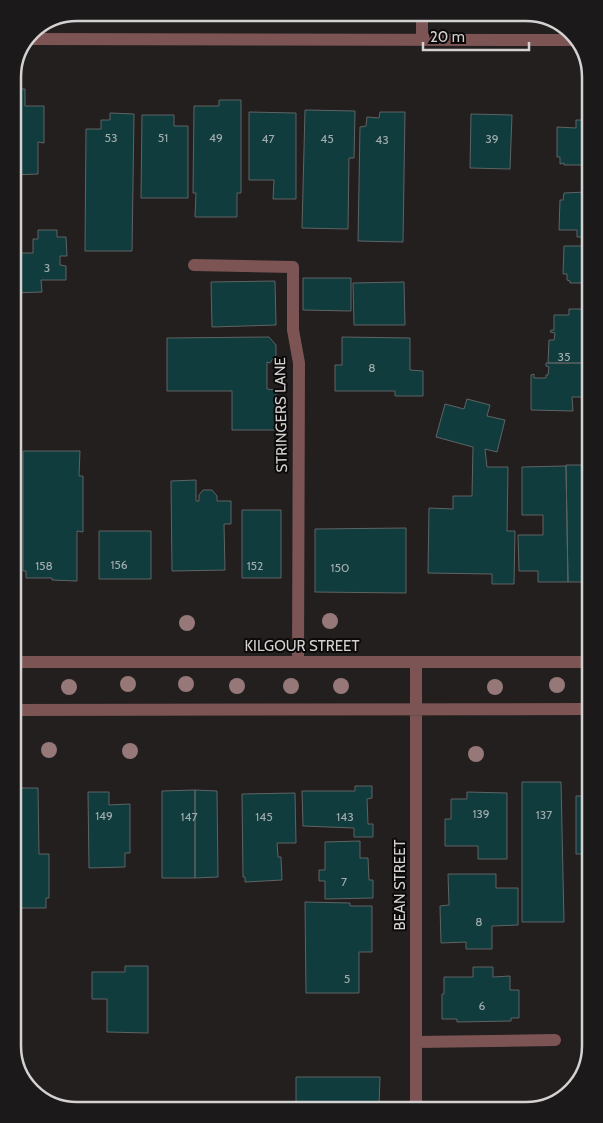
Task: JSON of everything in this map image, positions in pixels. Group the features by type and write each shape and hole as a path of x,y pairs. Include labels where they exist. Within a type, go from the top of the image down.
{"street":[{"path":"422,21 422,40"},
{"path":"36,40 567,40"},
{"name":"STRINGERS LANE","path":"194,265 292,267 293,330 299,363 298,662"},
{"name":"KILGOUR STREET","path":"21,662 582,662"},
{"name":"BEAN STREET","path":"416,662 416,1102"},
{"path":"21,710 582,709"},
{"path":"416,1042 555,1040"}],"building":[{"path":"21,89 25,89 25,106 44,106 44,143 38,142 38,174 21,175"},
{"path":"219,100 241,100 241,193 237,193 237,217 195,217 196,193 193,193 194,106 219,106"},
{"path":"305,110 355,111 354,158 349,158 348,229 302,228"},
{"path":"249,112 296,113 296,199 273,199 274,180 249,180"},
{"path":"380,112 405,112 403,242 358,241 360,127 366,126 367,117 379,118"},
{"path":"110,113 134,114 132,251 85,251 86,129 101,129 101,120 110,120"},
{"path":"471,114 512,115 510,169 470,168"},
{"path":"142,115 174,115 174,126 188,126 188,198 141,198"},
{"path":"576,120 582,120 582,165 560,164 560,157 557,157 557,127 576,128"},
{"path":"582,192 582,237 577,237 577,230 559,230 560,200 563,200 564,193"},
{"path":"38,230 57,230 57,237 66,237 67,256 60,256 60,265 66,266 66,280 41,280 42,292 21,293 21,253 33,253 33,239 38,239"},
{"path":"564,246 582,246 582,283 570,283 567,280 567,274 563,274"},
{"path":"303,278 351,278 351,311 303,310"},
{"path":"275,281 276,325 212,327 211,282"},
{"path":"404,282 405,325 354,325 353,283"},
{"path":"569,309 582,309 582,363 548,363 549,340 554,340 555,333 550,332 554,330 554,315 569,315"},
{"path":"269,337 276,345 276,355 270,363 267,362 267,389 276,390 276,430 232,430 232,391 167,391 167,338"},
{"path":"342,337 410,338 410,370 423,371 423,396 395,396 395,391 335,391 335,365 342,365"},
{"path":"546,363 582,363 582,397 572,397 573,411 531,410 531,375 534,374 534,378 546,378 549,367 546,366"},
{"path":"467,399 490,405 487,416 505,420 497,452 485,449 487,467 508,467 507,531 515,531 514,584 492,584 492,574 428,573 429,508 453,509 453,496 472,496 473,447 436,437 445,404 464,409"},
{"path":"23,451 80,451 79,476 83,476 83,532 77,531 77,581 52,580 52,578 26,578 26,571 23,571"},
{"path":"566,465 582,465 582,582 568,582"},
{"path":"566,466 568,582 538,582 538,571 519,571 518,535 543,535 543,515 522,515 522,467"},
{"path":"196,480 196,501 199,501 199,495 203,490 212,490 217,496 217,501 231,501 231,524 224,524 225,570 172,571 171,481"},
{"path":"242,510 281,510 281,578 242,578"},
{"path":"406,528 406,593 315,592 315,529"},
{"path":"99,531 151,531 151,579 99,579"},
{"path":"522,782 561,782 564,922 522,922"},
{"path":"355,786 372,786 372,798 367,799 368,824 373,824 373,837 354,837 354,828 303,826 302,791 355,791"},
{"path":"21,788 38,788 39,854 49,854 49,898 46,898 46,908 21,908"},
{"path":"195,790 195,878 162,878 162,791"},
{"path":"195,790 217,791 218,877 195,878"},
{"path":"88,792 109,792 109,805 130,804 130,853 125,853 125,867 89,868"},
{"path":"467,792 507,793 507,859 478,859 478,846 445,846 445,819 451,819 451,799 467,799"},
{"path":"295,793 296,843 277,843 278,857 281,857 282,880 245,882 245,877 243,877 242,794"},
{"path":"576,796 582,796 582,854 576,854"},
{"path":"360,841 360,858 368,858 369,880 373,880 373,898 325,899 325,881 319,881 319,870 325,870 325,842"},
{"path":"448,874 496,874 496,888 518,888 518,925 492,926 492,949 466,949 466,942 441,943 440,906 449,905"},
{"path":"305,902 350,903 350,906 372,906 372,952 359,952 359,993 306,993"},
{"path":"125,966 148,966 148,1033 107,1032 107,999 92,999 92,972 125,972"},
{"path":"473,967 493,967 493,977 510,976 510,990 519,990 519,1018 511,1018 511,1021 457,1022 457,1019 442,1019 444,977 473,977"},
{"path":"296,1077 380,1077 379,1102 296,1102"}]}
